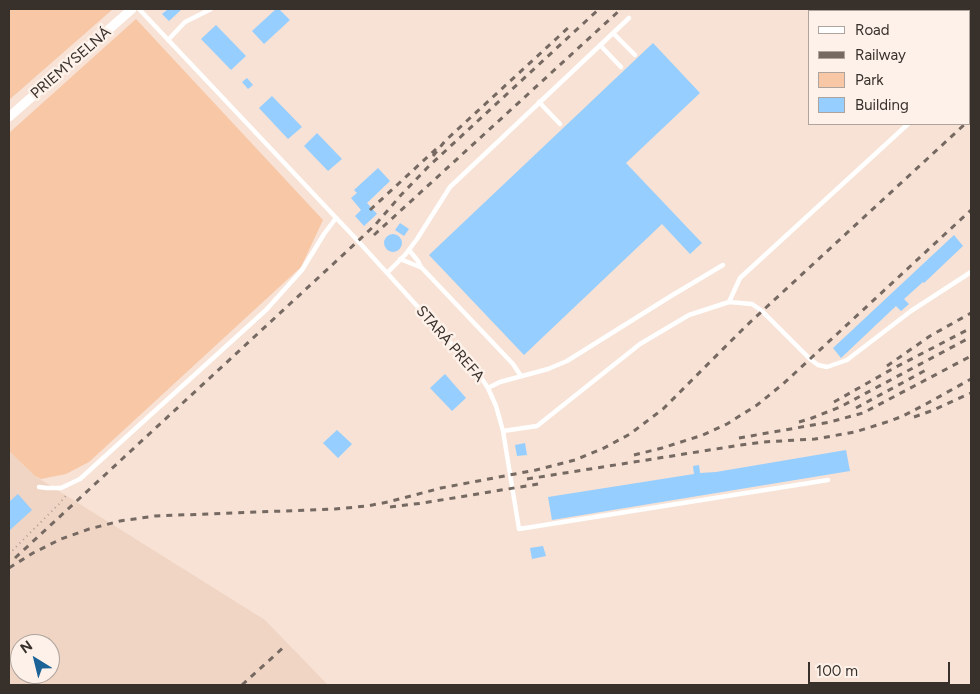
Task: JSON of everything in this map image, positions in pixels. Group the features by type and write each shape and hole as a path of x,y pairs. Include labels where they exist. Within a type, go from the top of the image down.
{"street":[{"name":"PRIEMYSELNÁ","path":"9,118 132,9"}],"lane":[{"name":"STARÁ PREFA","path":"139,9 336,218 478,373 488,388 496,406 503,431 518,529 828,480"},
{"path":"168,40 185,22 210,9"},
{"path":"386,273 409,250 450,187 629,18"},
{"path":"613,33 635,56"},
{"path":"600,45 621,67"},
{"path":"540,102 560,124"},
{"path":"729,302 740,278 907,125"},
{"path":"39,487 61,488 80,479 266,310 302,270 327,228 336,218"},
{"path":"409,250 418,261 420,267 513,364 521,376"},
{"path":"400,260 420,267"},
{"path":"488,388 500,382 548,369 567,361 724,265"},
{"path":"503,431 537,426 640,344 689,315 729,302 752,304 762,311 810,359 818,365 827,367 847,360 911,311 971,272"}],"path":[{"path":"9,554 69,492"}],"shaded area":[{"path":"9,451 35,476 265,620 328,685 9,685"}],"green space":[{"path":"9,9 113,9 9,100"},
{"path":"136,19 323,220 301,267 89,462 66,474 41,479 35,476 9,451 9,133"}],"building":[{"path":"165,9 182,9 169,21 162,14 167,10"},
{"path":"276,9 279,9 290,20 264,44 252,31"},
{"path":"216,25 246,56 231,70 201,39"},
{"path":"653,43 700,93 626,163 702,243 690,254 662,224 524,355 429,255"},
{"path":"247,78 253,85 248,89 242,82"},
{"path":"272,96 302,127 288,139 259,108"},
{"path":"317,133 342,159 328,171 304,146"},
{"path":"378,168 390,181 367,203 377,214 364,226 355,216 361,210 351,198 357,193 354,190"},
{"path":"400,223 409,229 404,236 395,230"},
{"path":"393,234 399,237 402,243 399,249 393,252 387,249 384,243 387,237"},
{"path":"954,235 963,246 904,299 909,304 901,311 896,306 841,358 833,348"},
{"path":"445,374 466,398 452,411 430,388"},
{"path":"337,430 352,444 338,458 323,443"},
{"path":"525,443 527,455 517,456 515,445"},
{"path":"846,450 850,471 552,520 548,497 694,474 693,466 699,465 700,473 716,472"},
{"path":"18,494 32,510 10,530 9,502"},
{"path":"543,546 546,556 532,559 530,548"}],"railway":[{"path":"15,558 358,241 429,166 599,9"},
{"path":"374,235 621,9"},
{"path":"433,156 445,141 569,27"},
{"path":"9,568 61,539 120,521 155,516 367,506 441,488 536,470 575,460 604,448 630,434 663,409 746,326 964,125"},
{"path":"370,210 436,149"},
{"path":"634,455 703,435 727,424 757,405 783,384 971,210"},
{"path":"887,366 930,336 971,313"},
{"path":"834,402 971,328"},
{"path":"799,422 840,407 971,337"},
{"path":"739,438 830,422 863,413 971,356"},
{"path":"856,408 926,370"},
{"path":"527,479 741,445 815,439 855,432 903,416 971,379"},
{"path":"914,417 971,393"},
{"path":"390,507 538,484"},
{"path":"242,685 285,646"}]}
